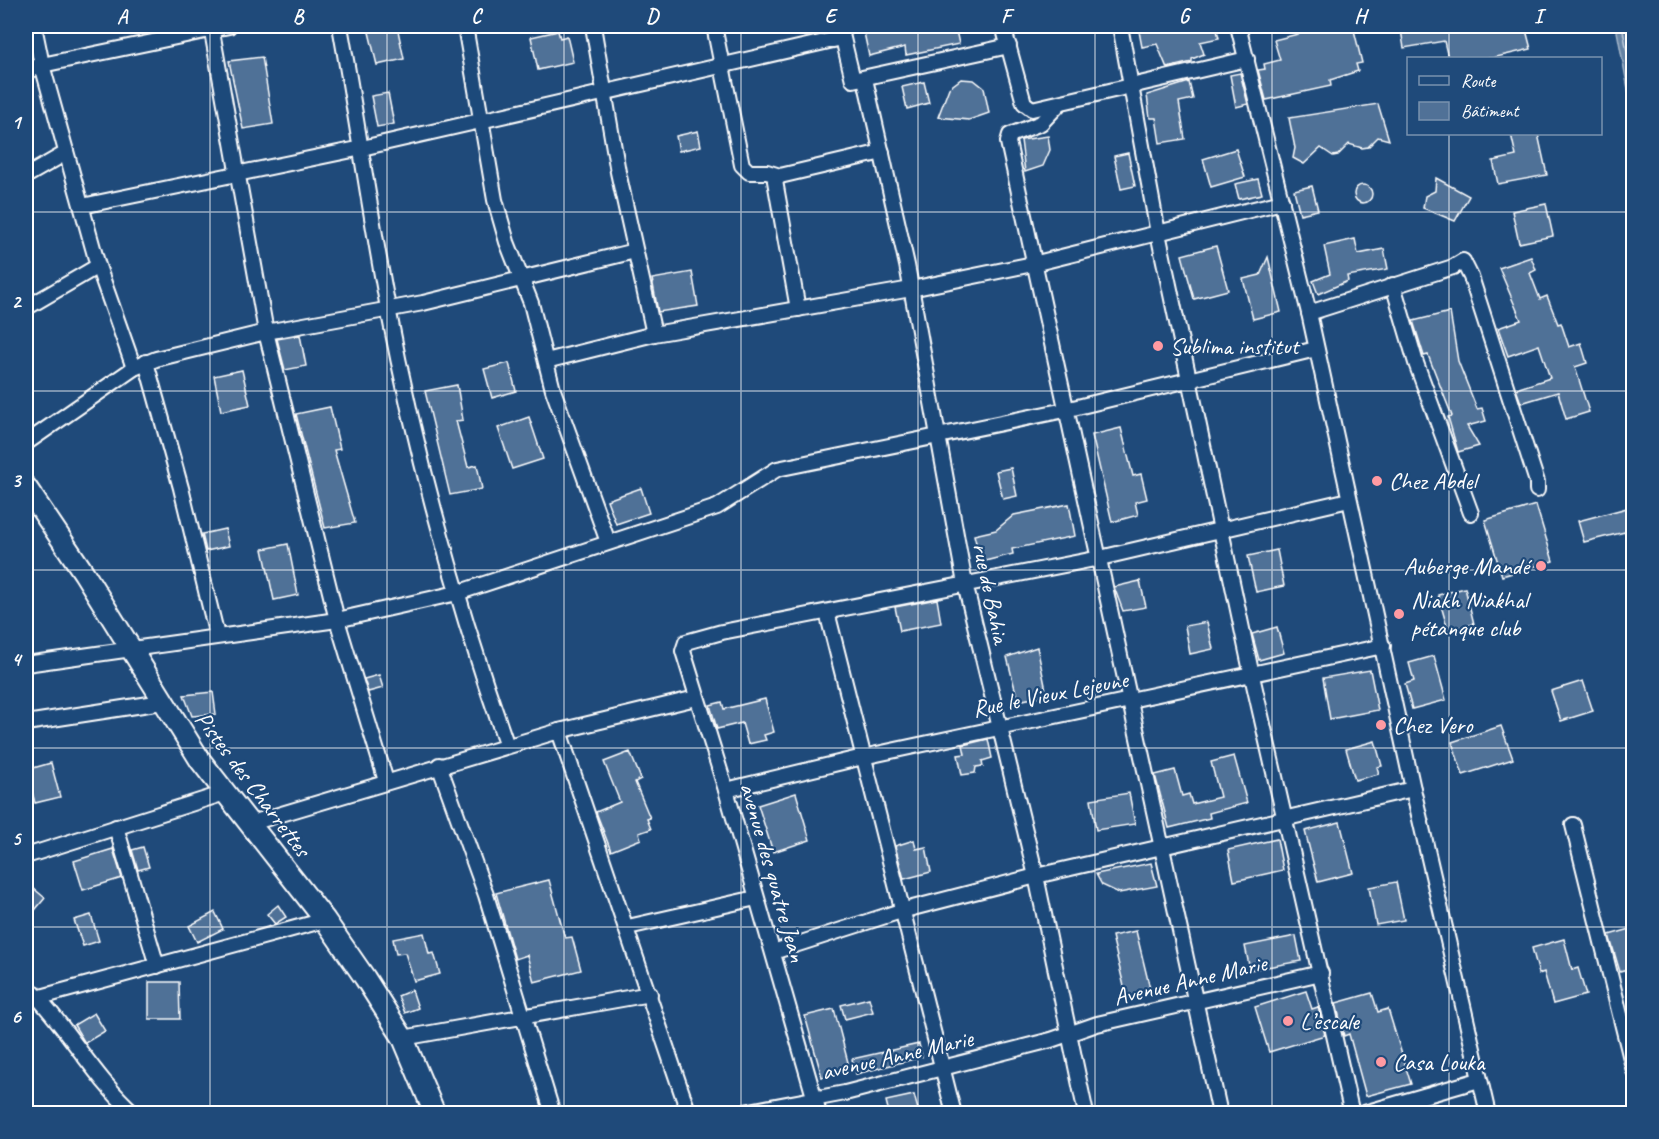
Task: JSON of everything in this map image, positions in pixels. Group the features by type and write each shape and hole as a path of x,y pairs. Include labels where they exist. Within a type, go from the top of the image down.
{"main road":[{"name":"Pistes des Charrettes","path":"28,496 84,573 162,702 248,824 325,920 403,1038 435,1113"}],"street":[{"path":"34,26 42,65 98,266 140,365 181,488 217,636"},
{"path":"26,72 42,65 229,26"},
{"path":"340,26 388,309 424,469 481,673 507,746"},
{"path":"465,26 498,210 507,242 523,281 560,409 608,542"},
{"path":"593,26 603,94 654,334"},
{"path":"714,26 744,169 749,172 767,172 780,176 882,152"},
{"path":"1003,26 1027,108 1034,110 1247,59"},
{"path":"1120,26 1133,86 1158,233 1221,531 1352,1113"},
{"path":"1238,26 1310,313 1348,500 1488,1113"},
{"path":"211,28 266,332 337,620 386,781"},
{"path":"82,206 362,148 721,67 841,32 852,80 1009,46"},
{"name":"rue de Bahia","path":"865,79 911,289 936,436 965,584 1036,876 1086,1113"},
{"path":"1059,104 1041,123 1013,133 1008,140 1033,264 1100,558 1220,1113"},
{"path":"26,176 66,153"},
{"path":"780,176 775,181 775,187 798,309"},
{"path":"546,361 654,334 911,289 1033,264 1282,202"},
{"path":"26,443 140,365 266,332 523,281 635,251"},
{"path":"1310,313 1453,267 1463,261 1472,277 1537,482 1537,490"},
{"path":"26,308 98,266"},
{"path":"1393,285 1416,363 1471,513"},
{"path":"26,664 337,620 458,593 717,507 777,469 1065,410 1316,350"},
{"path":"954,1113 827,612 1100,558 1348,500"},
{"name":"avenue des quatre Jean","path":"819,1113 726,790 683,651 684,644 689,639 827,612"},
{"name":"Rue le Vieux Lejeune","path":"726,790 999,727 1252,676 1383,646"},
{"path":"248,824 439,765 559,731 696,698"},
{"path":"26,723 162,702"},
{"path":"559,731 689,1113"},
{"path":"439,765 486,895 553,1113"},
{"path":"773,952 901,911 1036,876 1287,820 1413,789"},
{"path":"26,856 225,793"},
{"path":"1573,825 1634,1071"},
{"path":"116,827 158,966"},
{"path":"627,927 756,898"},
{"path":"32,999 325,920"},
{"name":"Avenue Anne Marie","path":"1069,1034 1097,1024 1321,973"},
{"path":"26,985 32,999 88,1065 135,1113"},
{"path":"403,1038 650,994"},
{"name":"avenue Anne Marie","path":"734,1113 845,1093 1069,1034"},
{"path":"1361,1113 1479,1080"}],"water":[{"path":"1616,26 1633,26 1633,115"}],"building":[{"path":"397,26 404,59 377,65 368,28"},
{"path":"928,26 928,29 955,26 959,44 906,55 905,47 869,56 863,28"},
{"path":"1138,26 1216,26 1219,38 1200,42 1204,54 1192,59 1192,62 1167,68 1157,44 1142,47"},
{"path":"1300,26 1353,26 1362,63 1356,64 1358,71 1330,80 1331,86 1266,100 1258,70 1265,69 1264,64 1280,60 1274,40 1302,33"},
{"path":"1425,26 1525,26 1531,49 1496,57 1448,57 1444,41 1404,48 1401,30"},
{"path":"558,31 560,38 567,36 573,62 538,70 531,37"},
{"path":"262,57 273,124 243,129 229,61"},
{"path":"1240,73 1248,104 1236,107 1230,75"},
{"path":"961,79 974,80 984,88 989,113 969,120 938,117 949,88"},
{"path":"924,82 929,103 907,109 902,87"},
{"path":"1189,82 1193,99 1179,102 1185,139 1160,143 1156,118 1150,118 1147,95"},
{"path":"388,93 394,124 377,127 371,96"},
{"path":"1378,104 1389,140 1378,137 1368,147 1362,148 1349,144 1338,155 1333,156 1321,148 1304,164 1293,158 1295,148 1289,118"},
{"path":"698,131 701,146 679,151 676,136"},
{"path":"1511,135 1538,135 1547,175 1498,184 1493,161 1516,156"},
{"path":"1048,136 1050,150 1043,166 1025,172 1021,140"},
{"path":"1236,149 1245,177 1211,187 1203,159"},
{"path":"1128,153 1135,186 1121,189 1114,156"},
{"path":"1436,178 1469,196 1455,221 1423,208 1425,196 1435,191"},
{"path":"1258,179 1262,194 1239,199 1235,184"},
{"path":"1359,185 1367,185 1372,190 1370,201 1359,203 1354,198 1354,190"},
{"path":"1312,186 1318,210 1300,214 1294,190"},
{"path":"1546,204 1553,236 1519,243 1512,211"},
{"path":"1355,239 1358,254 1384,249 1388,269 1347,276 1348,281 1318,294 1313,281 1330,274 1324,246"},
{"path":"1216,246 1228,290 1194,299 1182,255"},
{"path":"1268,257 1281,312 1253,319 1243,279 1260,275"},
{"path":"1531,257 1536,270 1530,273 1540,299 1547,296 1558,324 1561,323 1569,347 1581,343 1587,363 1575,367 1589,412 1566,419 1558,392 1521,403 1516,389 1550,378 1539,345 1508,356 1498,328 1521,320 1499,268"},
{"path":"692,272 698,306 658,312 652,279"},
{"path":"1450,312 1458,361 1477,409 1482,408 1486,421 1467,426 1479,446 1458,452 1448,417 1452,416 1428,355 1424,356 1413,321"},
{"path":"300,335 306,366 285,370 277,339"},
{"path":"509,363 516,391 492,398 484,369"},
{"path":"242,370 250,405 221,411 214,376"},
{"path":"457,385 463,420 456,421 468,467 477,465 482,489 450,495 425,391"},
{"path":"330,407 340,449 334,450 355,523 325,528 296,414"},
{"path":"529,417 543,459 512,469 498,428"},
{"path":"1121,428 1133,476 1141,474 1147,499 1135,502 1138,515 1112,522 1092,435"},
{"path":"1011,468 1017,496 1003,499 996,471"},
{"path":"641,488 649,513 616,524 607,500"},
{"path":"1069,504 1075,536 1012,549 1013,554 981,562 974,535 996,530 1014,515"},
{"path":"1536,505 1553,561 1502,576 1485,520"},
{"path":"1627,508 1633,530 1584,542 1578,521"},
{"path":"225,529 229,546 206,551 202,534"},
{"path":"288,544 298,595 274,600 263,549"},
{"path":"1277,550 1284,586 1256,592 1248,556"},
{"path":"1140,581 1146,607 1123,611 1114,587"},
{"path":"1465,588 1474,624 1448,630 1438,595"},
{"path":"937,599 941,623 900,631 895,607"},
{"path":"1207,622 1213,649 1190,654 1185,626"},
{"path":"1277,627 1284,653 1259,660 1252,634"},
{"path":"1037,647 1047,695 1018,701 1007,657"},
{"path":"1434,656 1446,700 1412,709 1405,684 1414,681 1409,663"},
{"path":"1370,670 1378,710 1330,719 1323,678"},
{"path":"379,675 383,688 368,692 364,679"},
{"path":"1583,681 1593,711 1561,721 1551,691"},
{"path":"213,692 216,714 192,716 184,695"},
{"path":"765,699 774,732 764,735 766,740 748,744 742,723 717,729 710,705 722,702 724,709"},
{"path":"1501,726 1513,759 1463,775 1452,742"},
{"path":"988,739 992,758 982,761 983,766 976,767 975,773 962,775 958,755 965,754 963,745"},
{"path":"1375,741 1382,766 1377,767 1379,774 1355,780 1346,749"},
{"path":"630,752 641,779 635,782 650,818 647,819 651,829 639,833 641,839 611,851 596,812 620,802 604,762"},
{"path":"1234,756 1247,803 1209,813 1210,818 1169,828 1155,775 1175,770 1182,796 1189,794 1192,804 1220,797 1211,762"},
{"path":"51,763 60,797 35,803 26,770"},
{"path":"796,793 810,840 773,852 758,805"},
{"path":"1129,793 1135,824 1096,830 1091,799"},
{"path":"1340,822 1353,873 1318,882 1305,831"},
{"path":"1277,839 1283,870 1234,881 1228,850"},
{"path":"914,840 916,849 926,847 931,872 904,879 895,846"},
{"path":"143,847 149,867 138,870 132,850"},
{"path":"113,849 122,878 83,890 74,861"},
{"path":"1151,863 1157,886 1119,893 1102,885 1096,874"},
{"path":"549,880 565,938 572,937 581,970 534,982 527,955 515,959 496,893"},
{"path":"26,882 45,898 26,921"},
{"path":"1396,882 1404,920 1376,925 1369,887"},
{"path":"278,905 286,917 275,924 267,914"},
{"path":"215,912 223,929 197,942 189,926"},
{"path":"91,915 99,941 83,946 74,920"},
{"path":"1634,928 1634,968 1620,972 1609,935"},
{"path":"1136,931 1151,993 1127,999 1112,936"},
{"path":"424,933 429,954 434,953 440,974 414,981 405,953 396,954 393,939"},
{"path":"1296,936 1301,961 1250,970 1245,946"},
{"path":"1564,939 1572,970 1578,968 1586,995 1553,1004 1544,972 1539,974 1532,948"},
{"path":"149,982 179,982 180,1019 149,1019"},
{"path":"412,990 418,1008 405,1013 398,996"},
{"name":"L’escale","path":"1306,991 1312,1009 1318,1007 1325,1035 1269,1052 1255,1007"},
{"name":"Casa Louka","path":"1372,993 1378,1012 1388,1009 1411,1084 1366,1096 1349,1034 1344,1036 1336,1003"},
{"path":"869,998 873,1012 845,1019 841,1005"},
{"path":"834,1009 850,1070 822,1077 805,1016"},
{"path":"94,1013 105,1031 85,1043 74,1025"},
{"path":"919,1044 922,1057 856,1074 852,1059"},
{"path":"914,1095 919,1113 889,1113 886,1101"}],"place":[{"name":"Sublima institut","path":"1158,346"},
{"name":"Chez Abdel","path":"1377,481"},
{"name":"Auberge Mandé","path":"1541,566"},
{"name":"Niakh Niakhal pétanque club","path":"1399,614"},
{"name":"Chez Vero","path":"1381,725"},
{"name":"L’escale","path":"1288,1021"},
{"name":"Casa Louka","path":"1381,1062"}]}
